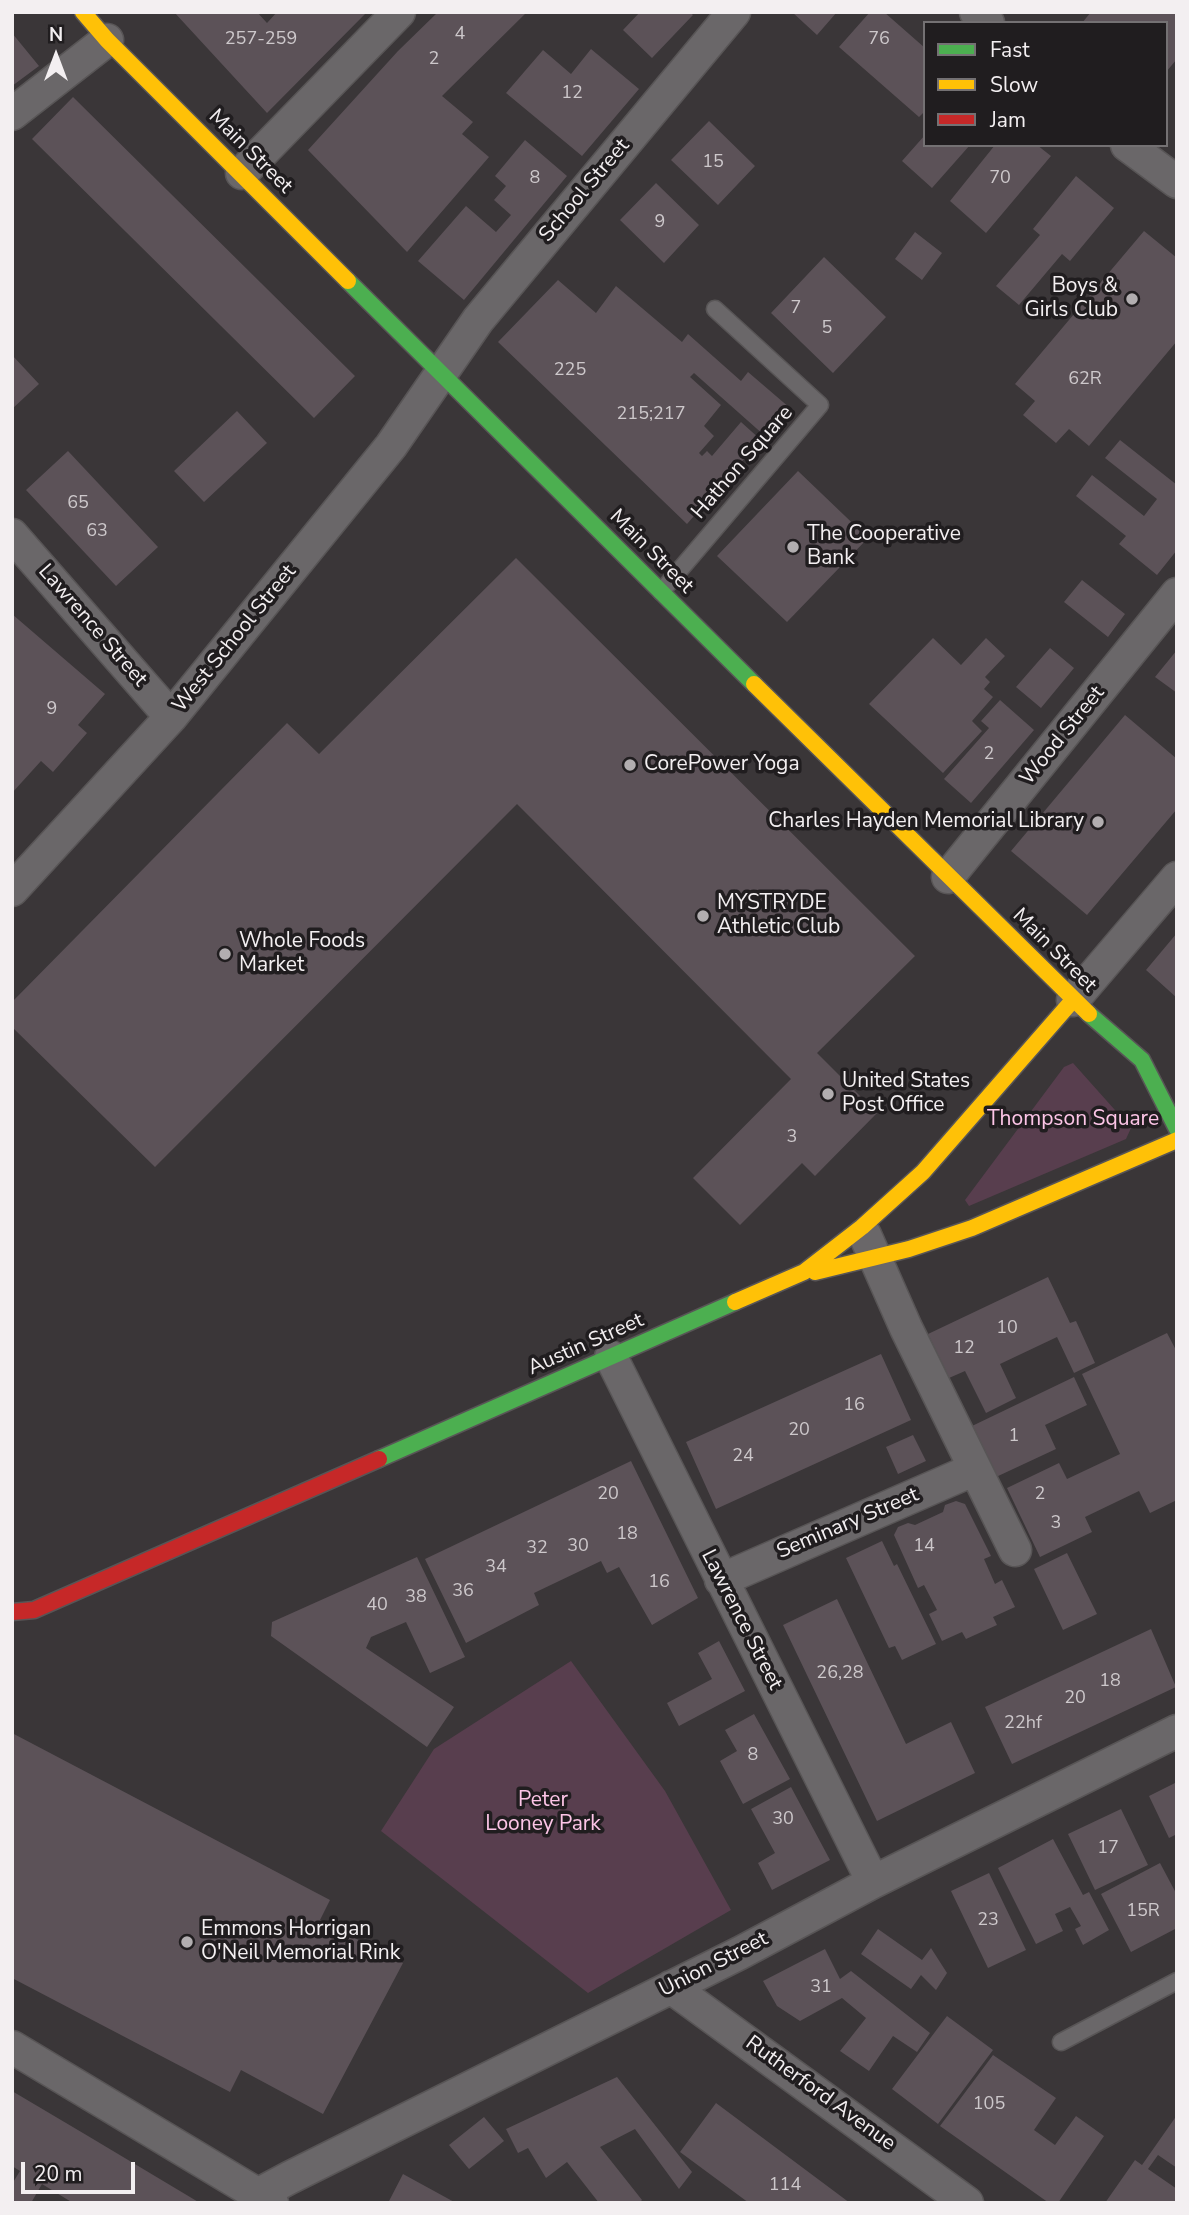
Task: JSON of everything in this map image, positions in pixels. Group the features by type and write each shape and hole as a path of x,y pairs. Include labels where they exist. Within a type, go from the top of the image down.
{"main road":[{"name":"Main Street","path":"83,12 107,40 948,877 1073,1000 1142,1060 1177,1129"},
{"name":"Austin Street","path":"12,1612 34,1610 792,1278 822,1260 862,1227 939,1155 1073,1000"},
{"path":"1142,1060 1165,1074"},
{"path":"792,1278 972,1228 1177,1140"},
{"name":"Austin Street","path":"22,1626 34,1610"}],"street":[{"path":"242,173 399,12"},
{"name":"School Street","path":"442,374 478,320 734,12"},
{"path":"12,114 107,40"},
{"path":"1130,147 1177,182"},
{"name":"West School Street","path":"12,890 171,717 391,446 442,374"},
{"name":"Lawrence Street","path":"12,535 171,717"},
{"name":"Wood Street","path":"948,877 1177,594"},
{"path":"1073,1000 1177,878"},
{"path":"862,1227 906,1328 1015,1550"},
{"name":"Lawrence Street","path":"611,1357 873,1882"},
{"name":"Seminary Street","path":"720,1580 975,1469"},
{"name":"Union Street","path":"262,2200 873,1882 1177,1731"},
{"name":"Rutherford Avenue","path":"671,1987 967,2203"},
{"path":"12,2047 262,2200"}],"lane":[{"name":"Hathon Square","path":"661,592 820,405 715,309"},
{"path":"1061,2042 1177,1981"}],"green space":[{"name":"Thompson Square","path":"1073,1063 1131,1128 1126,1139 969,1206 965,1200 1064,1067"},
{"name":"Peter Looney Park","path":"571,1661 665,1791 731,1910 588,1993 381,1831 434,1749"}],"building":[{"path":"174,12 257,12 267,23 277,12 367,12 267,113"},
{"path":"438,12 527,12 442,96 473,122 462,134 489,157 407,252 308,150 398,51"},
{"path":"640,12 690,12 693,15 652,58 623,30"},
{"path":"792,12 837,12 817,35"},
{"path":"870,12 884,12 923,46 923,113 919,117 839,47"},
{"path":"1091,12 1177,12 1177,59 1168,70 1168,21 1084,21"},
{"path":"12,33 39,66 12,86"},
{"path":"591,49 639,89 582,156 506,93 543,50 571,74"},
{"path":"73,97 355,376 314,418 32,139"},
{"path":"709,121 755,166 718,205 671,160"},
{"path":"923,137 923,147 968,147 932,188 902,161"},
{"path":"525,140 567,176 464,300 418,261 466,206 496,232 511,215 494,200 506,186 495,176"},
{"path":"993,147 1040,147 1051,156 986,233 950,201"},
{"path":"1076,176 1114,208 1070,261 1062,254 1019,305 996,286 1040,235 1033,229"},
{"path":"656,183 699,225 664,263 620,220"},
{"name":"Boys & Girls Club","path":"1144,231 1177,258 1177,341 1089,446 1069,429 1056,443 1023,415 1035,401 1015,384"},
{"path":"915,232 942,253 922,280 895,259"},
{"path":"824,257 886,317 833,373 771,313"},
{"path":"558,280 596,313 616,286 682,342 688,334 741,381 748,372 790,408 765,436 694,373 690,377 721,405 704,426 714,436 699,453 702,456 707,451 712,456 741,422 761,440 687,524 498,342"},
{"path":"12,355 39,384 12,409"},
{"path":"237,411 267,443 204,502 174,471"},
{"path":"1120,440 1177,485 1177,550 1157,575 1119,544 1126,536 1076,496 1092,475 1144,516 1157,499 1105,458"},
{"path":"68,451 158,547 116,586 26,490"},
{"name":"The Cooperative Bank","path":"798,471 868,538 787,622 717,556"},
{"path":"516,558 915,956 817,1053 877,1113 815,1176 802,1163 740,1225 693,1178 791,1079 517,804 155,1167 12,1027 12,1002 287,723 319,754"},
{"path":"1082,580 1125,614 1108,637 1064,602"},
{"path":"12,614 105,694 78,725 87,733 53,772 41,761 12,793"},
{"path":"933,638 961,665 986,638 1005,656 985,677 990,682 984,689 993,697 972,721 982,731 943,773 869,704"},
{"path":"1050,648 1074,668 1041,708 1016,687"},
{"path":"1177,650 1177,693 1155,677"},
{"path":"1000,700 1034,730 971,803 944,779 989,728 981,721"},
{"path":"1125,715 1177,759 1177,809 1087,915 1011,851"},
{"path":"1177,933 1177,998 1146,970"},
{"path":"1048,1277 1070,1323 1076,1321 1095,1363 1074,1373 1057,1337 1000,1364 1016,1398 986,1413 965,1371 949,1378 928,1334"},
{"path":"1167,1333 1177,1352 1177,1500 1150,1513 1139,1491 1085,1517 1092,1532 1040,1557 1007,1488 1059,1463 1067,1479 1120,1454 1082,1374"},
{"path":"881,1354 911,1420 716,1509 686,1442"},
{"path":"1074,1377 1087,1405 1045,1425 1056,1449 996,1477 972,1426"},
{"path":"913,1435 926,1461 898,1474 886,1447"},
{"path":"631,1461 698,1598 652,1625 619,1567 607,1573 601,1561 534,1593 539,1605 466,1643 425,1559"},
{"path":"956,1501 965,1504 991,1556 984,1559 995,1584 1002,1580 1015,1607 993,1617 997,1625 966,1639 962,1632 942,1641 929,1614 937,1610 924,1585 918,1588 894,1535 898,1527 908,1523 915,1525 943,1512 945,1505"},
{"path":"882,1541 894,1566 897,1564 936,1644 902,1660 895,1646 889,1648 846,1558"},
{"path":"1067,1553 1097,1614 1063,1630 1034,1569"},
{"path":"417,1557 465,1657 430,1673 406,1622 371,1637 366,1648 454,1707 427,1747 271,1636 272,1622"},
{"path":"837,1599 906,1744 951,1722 975,1773 877,1821 783,1625"},
{"path":"1151,1629 1176,1687 1012,1764 985,1707"},
{"path":"719,1641 745,1691 679,1726 667,1703 712,1679 698,1653"},
{"path":"754,1714 790,1779 743,1804 720,1761 737,1751 725,1730"},
{"name":"Emmons Horrigan O'Neil Memorial Rink","path":"12,1733 330,1900 320,1920 403,1963 323,2114 241,2070 230,2092 12,1978"},
{"path":"1177,1782 1177,1834 1169,1838 1149,1796"},
{"path":"791,1787 830,1860 772,1890 758,1863 775,1853 751,1809"},
{"path":"1121,1809 1148,1865 1095,1890 1068,1834"},
{"path":"1053,1839 1083,1895 1089,1892 1109,1930 1083,1945 1075,1929 1081,1926 1070,1907 1055,1914 1063,1931 1036,1944 998,1868"},
{"path":"1160,1863 1177,1895 1177,1928 1131,1952 1101,1894"},
{"path":"989,1873 1026,1950 988,1968 951,1891"},
{"path":"878,1929 922,1960 931,1948 947,1973 936,1990 921,1975 911,1989 861,1954"},
{"path":"825,1949 840,1979 851,1971 930,2033 917,2052 893,2036 869,2071 840,2051 866,2018 842,1998 800,2021 777,2006 763,1981"},
{"path":"947,2016 993,2050 938,2124 892,2089"},
{"path":"993,2055 1056,2098 1034,2130 1055,2145 1076,2116 1104,2136 1058,2203 1049,2203 940,2126"},
{"path":"617,2077 692,2172 679,2189 635,2129 600,2147 642,2200 639,2203 599,2203 567,2162 546,2178 528,2148 518,2153 506,2129"},
{"path":"12,2091 200,2203 73,2203 42,2184 31,2203 12,2203 12,2184 20,2171 12,2166"},
{"path":"716,2103 850,2203 749,2203 680,2152"},
{"path":"1177,2115 1177,2168 1158,2155 1148,2169 1177,2189 1177,2203 1105,2203 1135,2160 1142,2165"},
{"path":"484,2117 504,2141 469,2169 449,2145"},
{"path":"403,2174 456,2203 388,2203"}],"traffic: fast":[{"path":"348,281 754,684"},
{"path":"1089,1014 1142,1060 1177,1129"},
{"path":"379,1459 735,1302"}],"traffic: slow":[{"path":"83,12 107,40 348,281"},
{"path":"754,684 1089,1014"},
{"path":"735,1302 804,1272 862,1227 923,1172 1073,1000"},
{"path":"815,1272 909,1249 972,1228 1177,1140"}],"traffic: jam":[{"path":"12,1612 34,1610 379,1459"}],"place":[{"name":"Boys & Girls Club","path":"1132,299"},
{"name":"The Cooperative Bank","path":"793,547"},
{"name":"CorePower Yoga","path":"630,765"},
{"name":"Charles Hayden Memorial Library","path":"1098,822"},
{"name":"MYSTRYDE Athletic Club","path":"703,916"},
{"name":"Whole Foods Market","path":"225,954"},
{"name":"United States Post Office","path":"828,1094"},
{"name":"Emmons Horrigan O'Neil Memorial Rink","path":"187,1942"}]}
